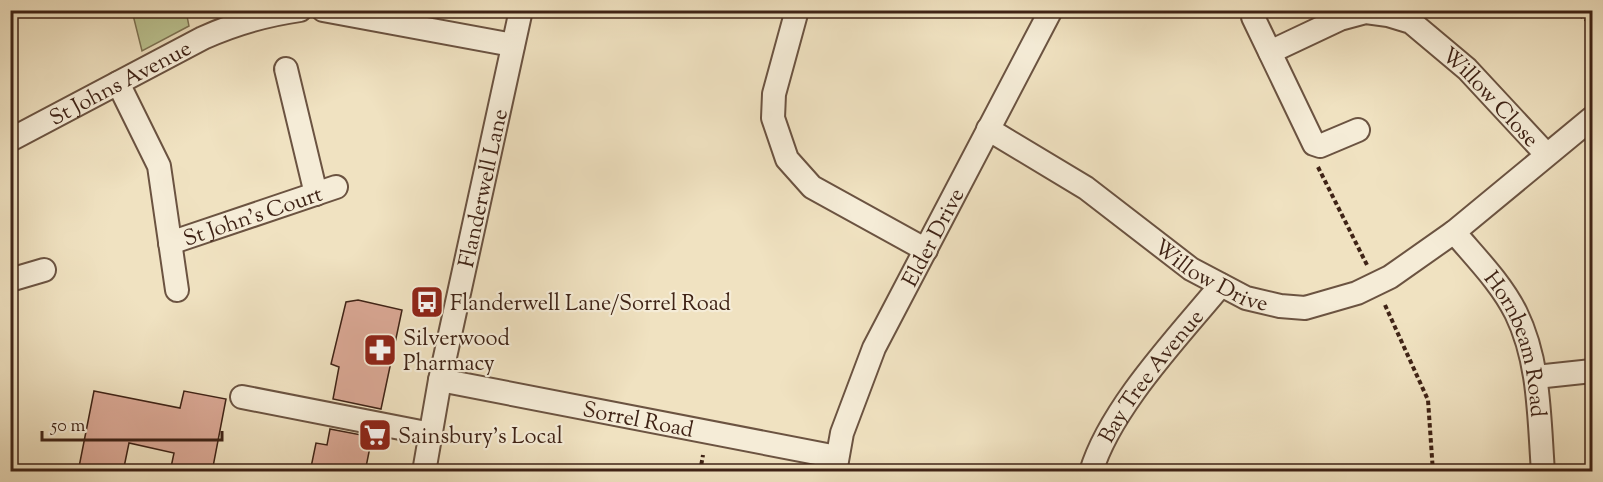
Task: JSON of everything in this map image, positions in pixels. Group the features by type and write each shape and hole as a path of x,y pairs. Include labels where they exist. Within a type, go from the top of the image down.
{"street":[{"name":"St Johns Avenue","path":"10,140 231,25 273,14 300,10"},
{"path":"322,10 513,45"},
{"name":"Flanderwell Lane","path":"424,471 440,380 521,10"},
{"path":"797,10 774,94 773,118 787,159 812,187 926,250"},
{"name":"Elder Drive","path":"836,464 863,371 1051,10"},
{"name":"Willow Close","path":"1270,52 1340,19 1372,12 1411,22 1467,69 1546,154"},
{"path":"1253,17 1314,144 1320,146 1358,130"},
{"name":"St John's Court","path":"170,243 326,191 286,69"},
{"name":"St John's Court","path":"118,83 159,166 177,290"},
{"name":"Willow Close","path":"1454,232 1546,154 1593,118"},
{"name":"Willow Drive","path":"988,129 1086,188 1191,269 1246,298 1280,306 1305,308 1331,302 1390,278 1454,232"},
{"name":"Hornbeam Road","path":"1454,232 1495,280 1515,312 1528,344 1536,376 1543,471"},
{"path":"10,280 44,270"},
{"name":"Bay Tree Avenue","path":"1091,471 1096,453 1147,375 1221,285"},
{"path":"1536,376 1593,371"},
{"name":"Sorrel Road","path":"440,380 836,464"},
{"path":"242,397 431,434"}],"path":[{"path":"1574,10 1593,24"}],"green space":[{"path":"132,11 186,11 189,26 142,51"}],"building":[{"path":"358,300 402,310 381,409 333,399 339,367 331,364 346,302"},
{"path":"94,391 180,408 184,391 226,399 212,472 170,472 174,453 129,443 123,472 78,472"},
{"path":"330,429 372,437 365,472 310,472 316,443 327,445"},
{"path":"40,465 75,472 39,472"}],"place":[{"name":"Flanderwell Lane/Sorrel Road","path":"427,302"},
{"name":"Silverwood Pharmacy","path":"380,350"},
{"name":"Sainsbury's Local","path":"375,435"}]}
